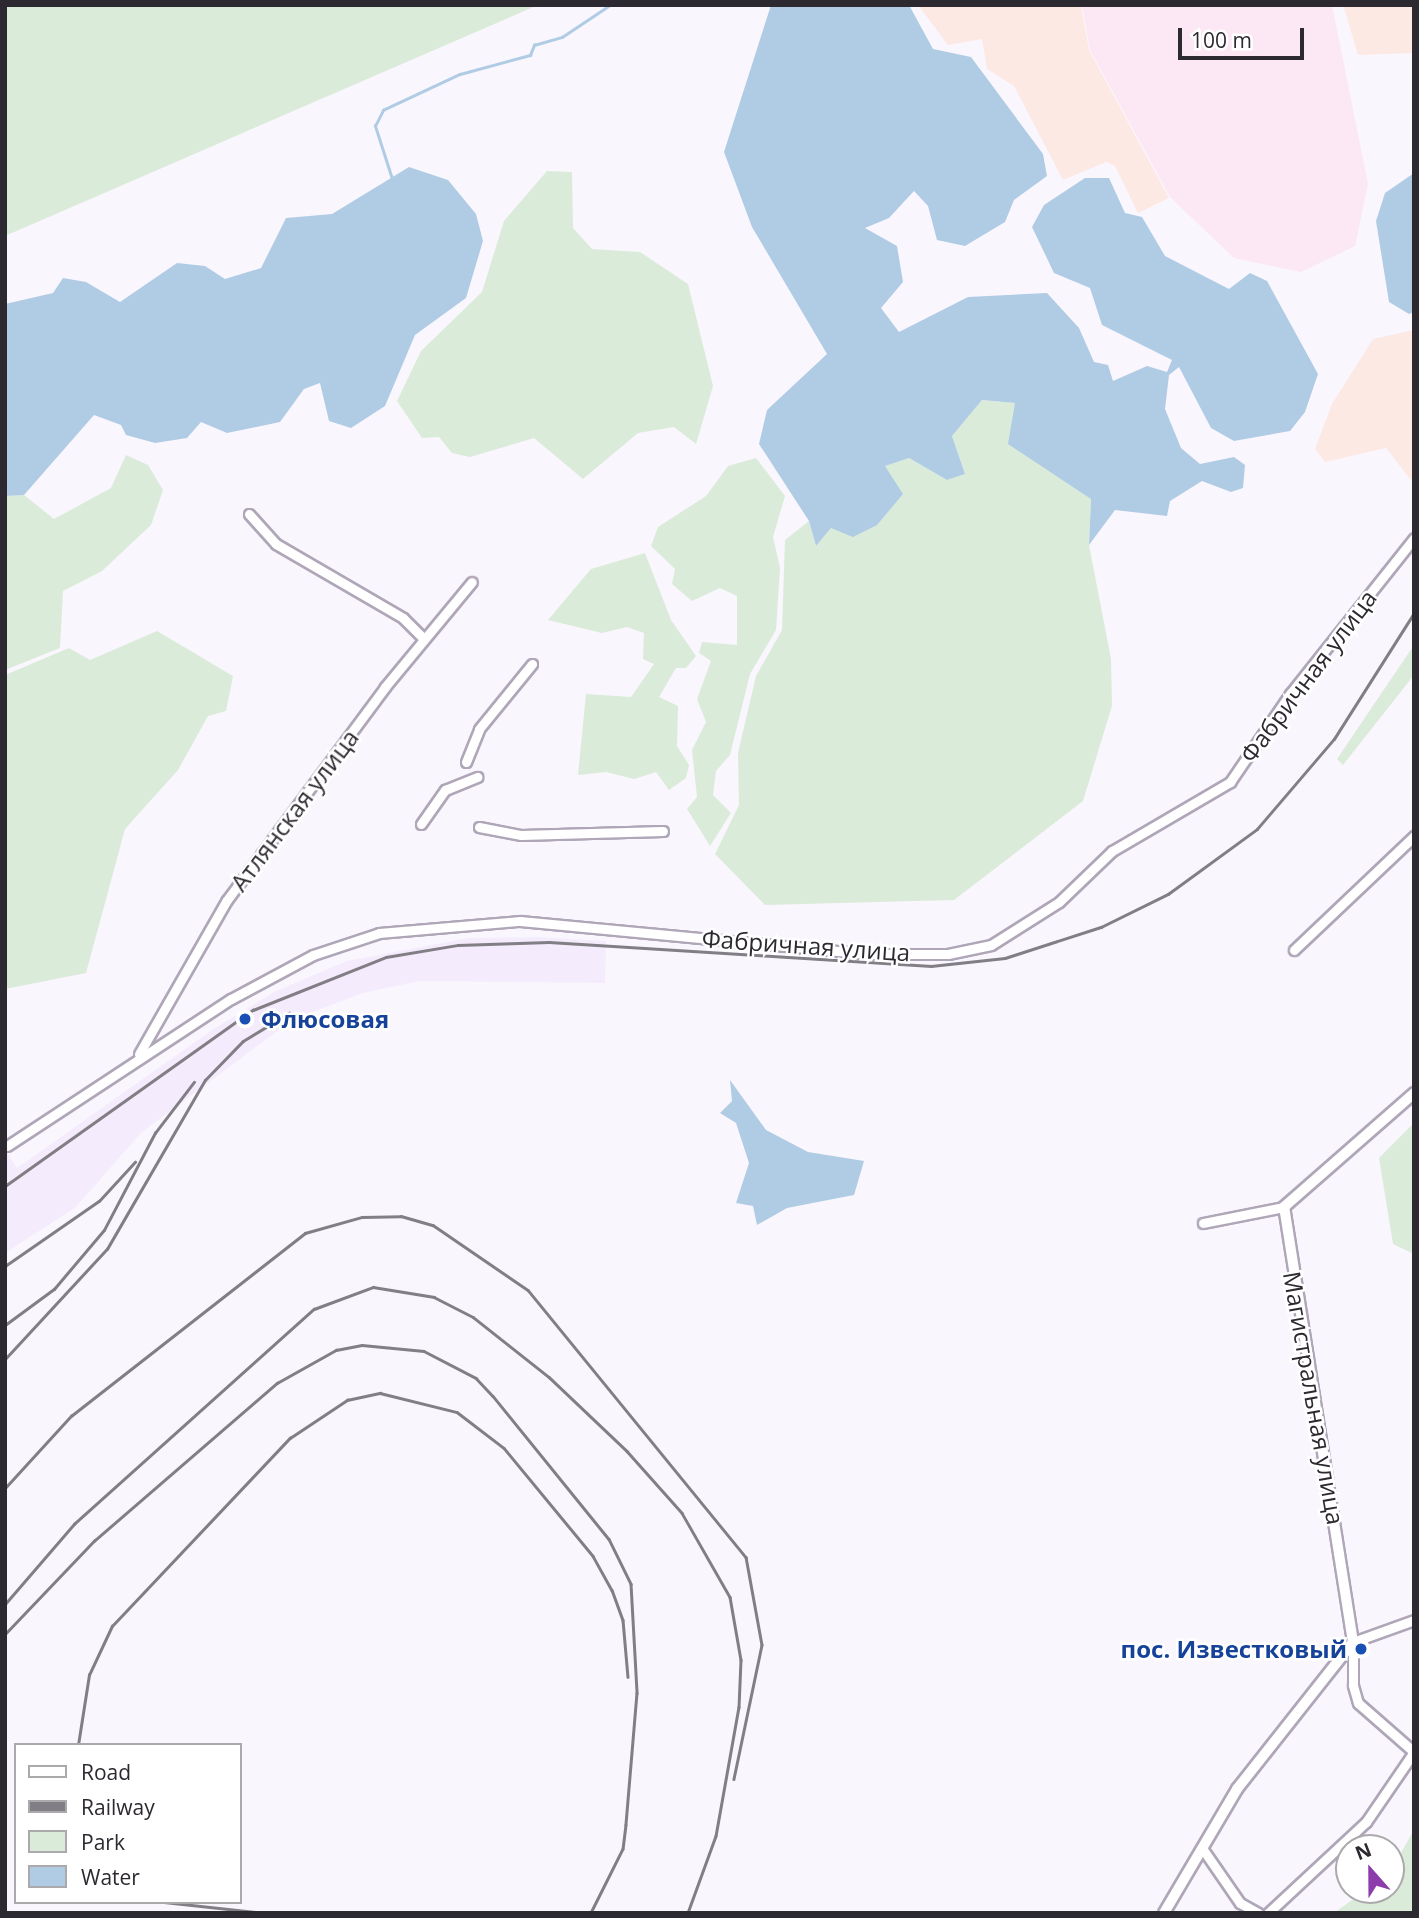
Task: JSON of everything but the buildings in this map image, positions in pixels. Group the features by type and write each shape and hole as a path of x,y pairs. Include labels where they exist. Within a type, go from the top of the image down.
{"street":[{"path":"249,514 275,544 403,618 423,638"},
{"name":"Фабричная улица","path":"7,1146 139,1054 313,955 379,933 452,922 593,926 869,954 948,954 991,945 1059,902 1112,850 1230,782 1290,694 1414,538"},
{"name":"Атлянская улица","path":"139,1054 202,937 423,638 472,582"},
{"path":"466,762 479,729 533,664"},
{"path":"421,824 446,790 478,777"},
{"path":"479,827 522,835 663,831"},
{"path":"1294,950 1414,836"},
{"path":"1203,1223 1284,1207 1414,1093"},
{"name":"Магистральная улица","path":"1284,1207 1353,1642"},
{"path":"1164,1913 1202,1847 1280,1737 1353,1642 1414,1620"},
{"path":"1268,1913 1366,1822 1414,1752 1358,1703 1353,1642"},
{"path":"1202,1847 1240,1903 1258,1913"}],"shaded area":[{"path":"918,5 1081,5 1089,50 1169,198 1138,213 1115,166 1106,162 1063,180 1014,86 987,69 982,39 948,45"},
{"path":"1082,5 1332,5 1368,184 1355,246 1301,272 1234,258 1170,197 1090,50"},
{"path":"1343,5 1414,5 1414,53 1358,55"},
{"path":"1414,330 1414,484 1386,448 1325,462 1315,449 1332,404 1373,339"},
{"path":"539,937 606,941 605,983 420,981 363,993 292,1020 141,1133 75,1208 5,1253 5,1149 17,1168 212,1030 274,992 347,961 468,938"}],"green space":[{"path":"5,5 538,5 5,236"},
{"path":"547,171 572,172 573,228 592,249 640,252 688,284 713,386 696,444 674,427 638,433 583,479 534,438 470,457 452,453 439,437 422,438 397,401 421,351 482,292 504,221"},
{"path":"982,400 1015,403 1054,471 1091,499 1089,545 1111,659 1112,706 1083,801 954,900 765,905 715,854 739,805 738,753 756,676 782,630 785,540 809,521 816,546 831,528 903,494 884,466 909,458 947,480 965,474 952,436"},
{"path":"126,455 148,465 163,490 151,525 102,571 63,591 60,648 5,670 5,496 24,495 54,519 111,488"},
{"path":"756,458 785,496 773,537 780,568 776,630 750,674 730,755 716,771 713,795 731,813 710,846 687,809 697,797 692,750 706,722 697,699 711,661 699,653 702,642 737,645 737,596 720,588 692,601 672,584 675,569 651,546 658,527 706,496 728,466"},
{"path":"645,553 671,620 696,656 686,668 676,668 659,697 678,706 677,746 689,765 686,778 669,790 656,772 634,779 606,772 578,775 586,694 631,697 654,664 643,659 644,633 627,627 602,633 548,620 591,569"},
{"path":"157,631 233,676 226,711 208,716 178,770 125,829 86,973 5,989 5,675 69,648 90,660"},
{"path":"1414,645 1414,675 1343,765 1337,759"},
{"path":"1414,1123 1414,1254 1393,1244 1379,1158"},
{"path":"1414,1830 1414,1913 1334,1913 1347,1904 1405,1904 1405,1846"}],"water":[{"path":"771,5 909,5 933,49 971,57 1043,154 1047,176 1014,200 1005,222 965,246 937,240 928,206 914,191 889,218 865,228 897,246 903,282 881,308 899,332 968,297 1047,293 1079,328 1094,362 1108,365 1113,381 1147,366 1167,372 1172,360 1102,325 1090,288 1054,273 1032,227 1044,205 1085,178 1109,178 1125,213 1142,217 1165,256 1229,289 1250,273 1267,281 1318,374 1305,412 1290,431 1234,441 1211,428 1179,367 1169,375 1165,409 1181,448 1200,464 1234,457 1245,465 1243,488 1231,492 1202,481 1170,501 1167,516 1115,510 1089,545 1091,499 1008,444 1015,403 982,400 952,436 965,474 947,480 909,458 885,466 903,494 877,525 853,537 831,528 816,546 809,521 759,444 767,410 827,354 752,227 724,152"},
{"path":"409,167 448,180 476,214 483,241 466,298 415,335 385,406 351,428 329,421 320,383 304,389 280,422 227,433 201,422 187,438 155,443 126,435 121,425 94,415 24,495 5,496 5,304 53,293 63,278 86,282 120,302 177,263 205,266 225,279 261,268 286,218 332,214"},
{"path":"1414,173 1414,312 1409,314 1389,302 1376,221 1385,193"},
{"path":"730,1080 766,1130 808,1152 864,1161 854,1195 787,1208 757,1225 753,1206 736,1203 749,1163 736,1123 720,1113 732,1101"}],"waterway":[{"path":"392,179 375,126 383,110 460,74 530,55 534,45 562,37 610,5"}],"railway":[{"path":"5,1186 253,1010 386,957 458,945 549,942 931,966 1005,958 1101,927 1168,894 1257,829 1334,739 1414,613"},
{"path":"5,1359 107,1249 205,1080 243,1041 289,1013"},
{"path":"5,1325 54,1289 104,1230 155,1133 194,1082"},
{"path":"5,1266 99,1201 135,1162"},
{"path":"5,1488 71,1416 305,1233 362,1217 401,1216 433,1225 528,1290 746,1557 762,1645 734,1779"},
{"path":"5,1604 74,1524 314,1309 373,1287 434,1297 473,1317 549,1377 627,1451 682,1513 730,1597 741,1660 739,1707 716,1836 688,1913"},
{"path":"5,1634 94,1541 277,1383 336,1350 362,1345 424,1351 476,1378 493,1396 609,1539 631,1584 637,1693 626,1825 623,1849 591,1913"},
{"path":"78,1743 89,1675 112,1626 290,1438 347,1400 380,1393 457,1412 504,1448 593,1556 612,1590 623,1620 628,1677"},
{"path":"182,1904 265,1913"}],"place":[{"name":"Флюсовая","path":"245,1019"},
{"name":"пос. Известковый","path":"1361,1649"}]}
